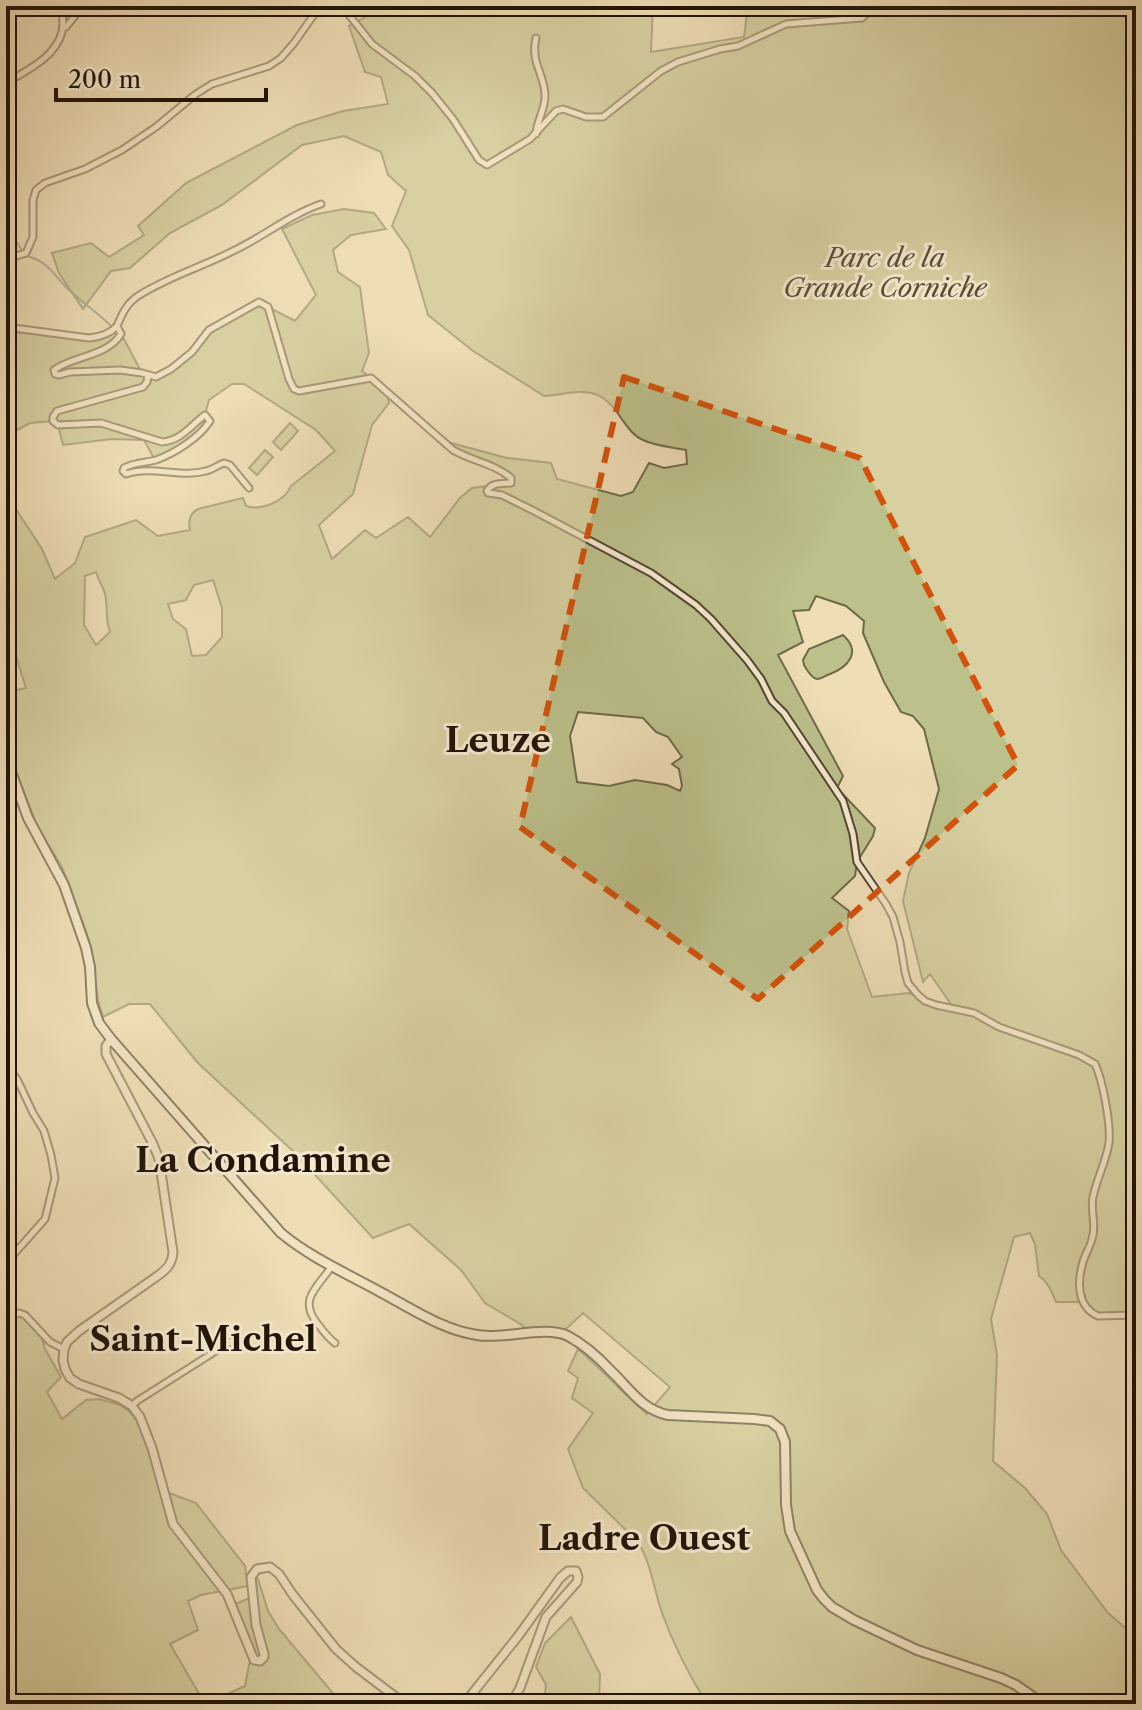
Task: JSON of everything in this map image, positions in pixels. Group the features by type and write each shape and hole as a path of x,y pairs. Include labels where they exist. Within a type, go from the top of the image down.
{"main road":[{"path":"6,758 33,828 64,885 86,948 92,1003 99,1023 281,1233 298,1247 332,1266 464,1333 487,1337 553,1332 566,1335 658,1413 770,1421 780,1429 785,1442 786,1505 790,1531 824,1599 854,1620 917,1650 1001,1678 1043,1704"}],"street":[{"path":"6,83 48,55 63,28 62,6"},
{"path":"63,28 83,6"},
{"path":"6,259 26,253 33,237 36,190 45,183 85,169 122,150 212,84 269,66 294,43 320,6"},
{"path":"342,6 372,44 415,76 432,93 483,164 487,165 536,134 552,113 559,110 598,119 606,116 661,71 678,62 738,46 786,24 860,19 874,6"},
{"path":"536,38 535,57 545,95 536,134"},
{"path":"6,327 98,337 117,326 128,304 137,297 231,252 304,209 321,204"},
{"path":"117,326 121,334 118,339 82,359 57,367 55,374 120,370 156,377 192,352 209,330 242,310 259,302 264,303 268,307 294,389 299,391 371,378 453,450 499,469 511,478 509,484 498,483 489,487 488,493 502,495 525,506 651,573 711,619 761,679 772,701 784,713 838,793 853,834 857,862 893,917 908,983 913,989 925,1001 974,1013 999,1027 1079,1055 1095,1064 1104,1094 1109,1140 1092,1201 1093,1238 1078,1282 1082,1302 1093,1314 1136,1315"},
{"path":"148,376 143,387 57,411 53,421 58,425 101,423 162,442 172,441 186,433 205,415 210,421 190,441 155,460 129,465 123,471 126,474 142,470 203,472 224,463 230,465 249,488"},
{"path":"111,1039 106,1046 106,1054 159,1159 172,1262 166,1270 67,1342 63,1360 67,1373 70,1378 89,1388 119,1398 132,1406 140,1417 173,1524 227,1594 254,1660 260,1661 264,1654 256,1625 251,1577 257,1569 270,1567 279,1574 336,1649 405,1704"},
{"path":"6,1065 17,1079 44,1131 55,1178 45,1219 6,1263"},
{"path":"332,1266 308,1302 311,1315 335,1343"},
{"path":"6,1317 19,1313 25,1315 50,1342 64,1349"},
{"path":"132,1406 238,1337"},
{"path":"464,1704 560,1578 568,1571 576,1571 577,1582 546,1617 511,1704"}],"highlighted area":[{"path":"624,377 860,458 1018,765 758,999 520,827"}],"green space":[{"name":"Parc de la Grande Corniche","path":"385,6 653,6 651,52 744,37 748,6 1136,6 1136,1315 1098,1316 1082,1302 1056,1302 1039,1276 1035,1244 1030,1233 1014,1237 991,1319 997,1355 993,1461 1025,1488 1047,1514 1061,1550 1108,1613 1131,1633 1136,1630 1136,1704 707,1704 672,1637 638,1542 583,1488 568,1449 593,1413 572,1398 578,1378 568,1371 578,1349 647,1414 670,1387 583,1313 565,1330 525,1329 485,1303 461,1270 409,1224 373,1238 295,1153 197,1062 150,1004 129,1004 103,1017 91,947 82,920 62,867 38,828 6,746 6,692 26,688 13,647 6,647 6,494 42,549 55,579 75,563 85,537 136,520 158,536 190,530 190,518 198,509 243,498 246,506 266,506 284,496 291,486 335,451 316,430 244,384 232,384 209,400 205,415 210,421 190,441 155,460 144,440 112,439 63,445 58,425 53,421 30,423 6,436 6,332 97,337 117,326 142,373 156,377 171,369 209,330 261,300 295,321 316,295 282,229 312,215 344,209 374,213 386,229 351,235 333,250 338,272 360,287 369,353 362,371 386,390 389,403 372,425 353,494 319,525 332,559 365,530 376,538 408,517 430,537 460,498 472,488 511,483 507,474 465,457 444,441 507,458 551,463 557,479 621,496 633,492 649,463 664,468 687,464 686,450 639,438 613,407 596,394 578,392 544,396 473,351 428,315 409,250 392,226 406,191 388,175 381,152 344,136 302,145 222,205 170,233 130,268 111,271 83,309 59,273 52,253 91,243 109,257 144,235 138,226 186,183 297,125 343,111 388,104 381,77 365,72 349,26","holes":["96,572 105,596 110,632 96,645 84,625 85,576","213,580 222,608 222,637 206,655 192,656 186,629 173,619 168,604 186,600 194,585","816,596 846,606 864,621 863,633 884,682 901,712 913,716 924,729 939,789 925,838 909,873 903,901 923,982 930,974 953,1007 935,1004 909,993 872,997 847,929 849,911 832,898 855,876 857,862 875,828 837,788 843,776 778,655 803,642 793,611 809,610","578,712 643,718 656,732 668,737 682,757 672,764 679,769 680,791 667,785 635,780 609,786 577,782 570,736"]},
{"path":"290,423 298,431 281,450 273,442"},
{"path":"265,450 273,457 257,475 249,468"},
{"path":"843,635 852,647 847,663 822,678 817,679 809,674 803,660 809,649"},
{"path":"25,1315 41,1334 45,1349 61,1377 47,1392 62,1419 86,1400 99,1399 129,1411 143,1435 161,1490 196,1503 245,1566 248,1586 201,1595 188,1601 198,1630 170,1644 205,1704 6,1704 6,1316"},
{"path":"253,1573 279,1629 342,1704 206,1704 245,1686 251,1655 233,1605 252,1597"},
{"path":"571,1617 600,1674 599,1704 544,1704 546,1685 536,1667 545,1643"}],"waterway":[{"path":"6,225 21,249"},
{"path":"26,256 45,264 71,292 111,326"}],"district":[{"name":"Leuze","path":"498,740"},
{"name":"La Condamine","path":"263,1160"},
{"name":"Saint-Michel","path":"203,1339"},
{"name":"Ladre Ouest","path":"644,1538"}]}
